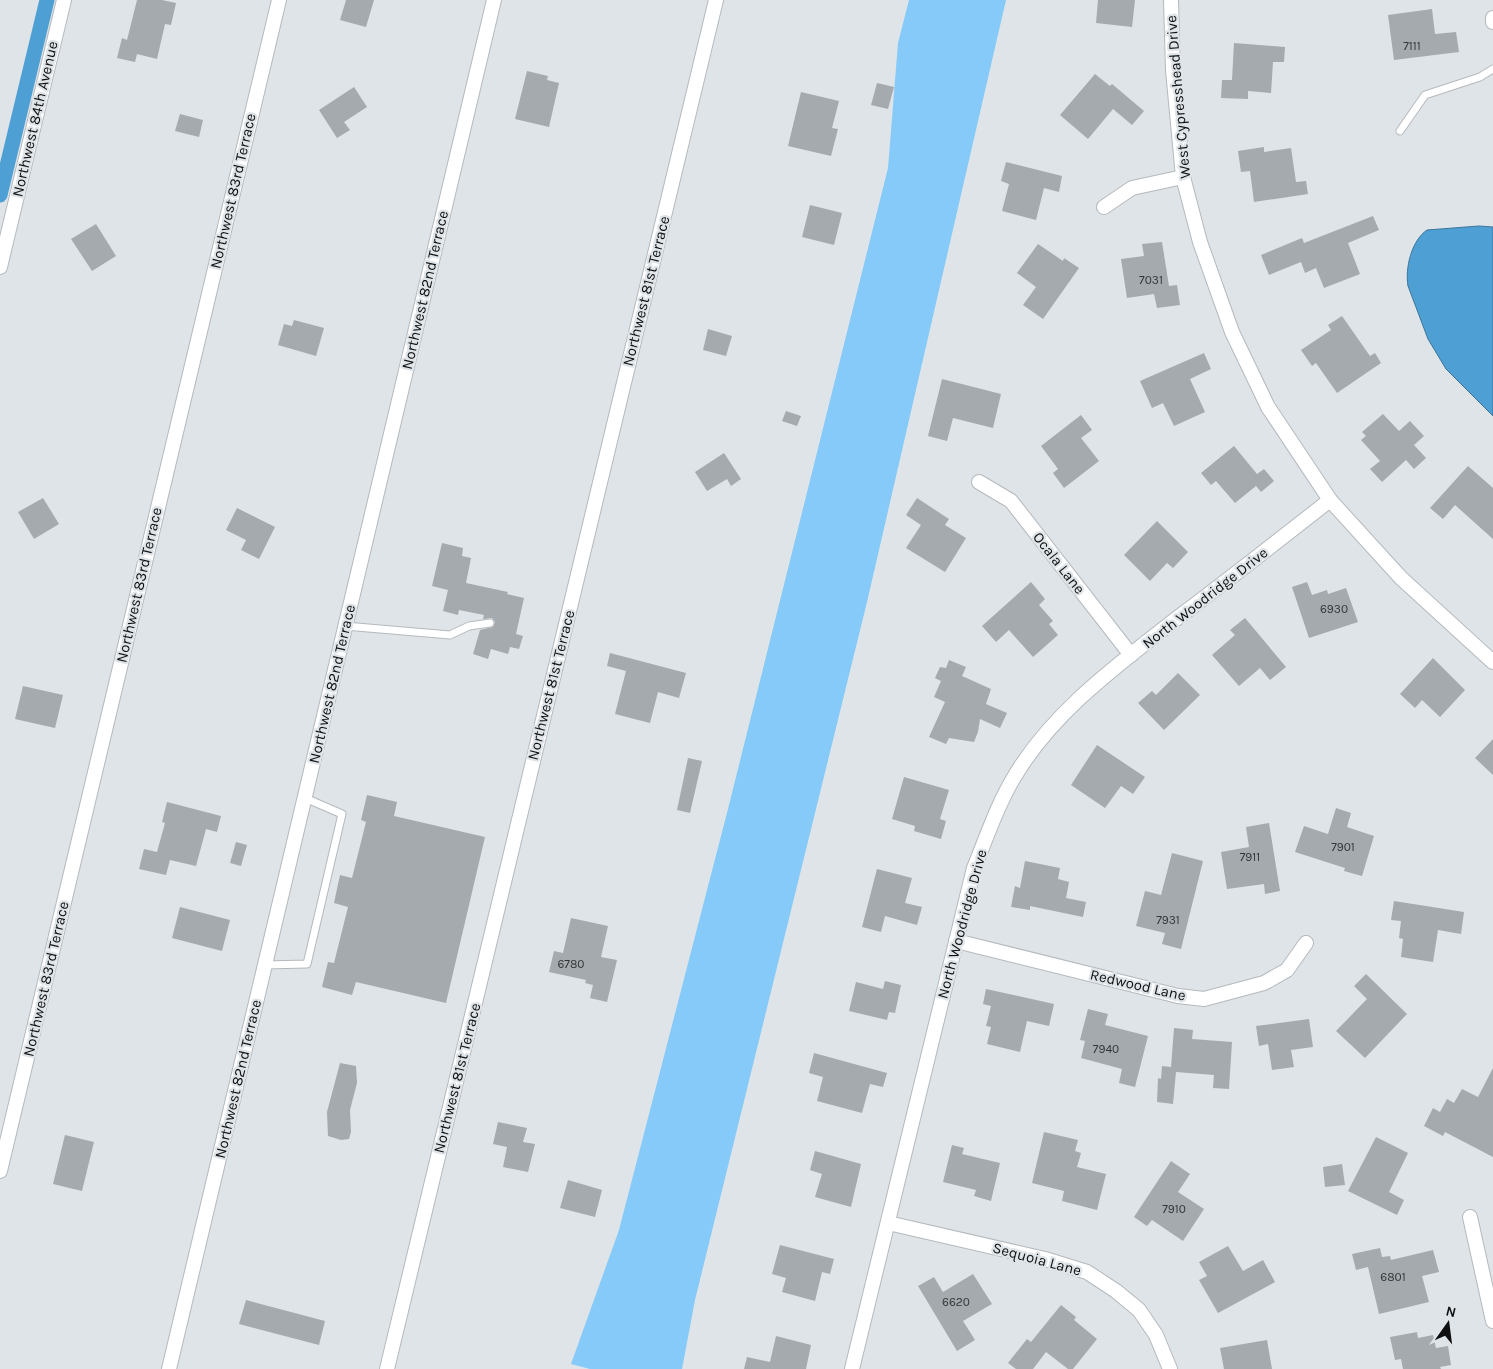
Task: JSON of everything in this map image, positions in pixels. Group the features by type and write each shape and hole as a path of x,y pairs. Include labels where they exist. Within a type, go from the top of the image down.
{"street":[{"name":"Northwest 84th Avenue","path":"0,268 64,0"},
{"name":"Northwest 83rd Terrace","path":"0,1171 279,0"},
{"name":"Northwest 82nd Terrace","path":"169,1369 494,0"},
{"name":"Northwest 81st Terrace","path":"387,1369 716,0"},
{"name":"West Cypresshead Drive","path":"1171,0 1173,70 1183,177 1200,242 1232,332 1268,407 1330,500 1402,578 1493,662"},
{"path":"1104,207 1132,188 1183,177"},
{"name":"Ocala Lane","path":"979,482 1011,501 1131,655"},
{"name":"North Woodridge Drive","path":"852,1369 974,868 992,822 1016,774 1042,737 1079,698 1131,655 1330,500"},
{"name":"Redwood Lane","path":"956,941 1178,996 1204,999 1264,982 1286,970 1306,943"},
{"path":"1470,1217 1493,1321"},
{"name":"Sequoia Lane","path":"888,1223 1046,1259 1087,1272 1116,1291 1139,1310 1156,1335 1170,1369"}],"lane":[{"path":"1400,132 1424,95 1480,77 1493,69"},
{"path":"346,626 450,635 469,626 490,623"},
{"path":"265,965 307,964 342,814 305,798"}],"shaded area":[{"path":"909,0 1006,0 867,602 695,1300 682,1369 590,1369 571,1364 619,1230 728,809 888,168 898,43"},
{"path":"1479,226 1493,227 1493,416 1446,369 1428,339 1407,279 1408,264 1413,248 1421,235 1427,230"}],"building":[{"path":"137,0 162,0 176,3 171,25 165,24 157,59 137,54 135,62 117,58 122,38 127,40"},
{"path":"346,0 374,0 366,27 340,20"},
{"path":"1098,0 1135,0 1132,27 1096,23"},
{"path":"1432,9 1435,34 1456,32 1459,52 1394,60 1388,15"},
{"path":"1234,43 1285,47 1284,62 1273,62 1271,93 1248,91 1248,99 1221,98 1222,80 1232,80"},
{"path":"527,71 548,76 547,80 559,83 549,127 515,119"},
{"path":"1095,74 1110,86 1112,84 1144,111 1132,125 1113,109 1088,139 1060,115"},
{"path":"877,83 894,87 888,109 871,105"},
{"path":"354,87 367,107 344,122 350,130 337,138 319,110"},
{"path":"801,92 839,101 832,128 838,129 831,156 788,146"},
{"path":"180,114 203,120 199,137 175,131"},
{"path":"1264,147 1264,152 1291,148 1296,182 1306,181 1308,194 1254,202 1250,171 1241,172 1238,151"},
{"path":"1006,162 1062,176 1059,192 1044,188 1036,220 1002,211 1009,184 1001,181"},
{"path":"810,205 842,213 834,245 802,237"},
{"path":"1373,216 1379,230 1348,243 1360,274 1324,288 1316,268 1305,273 1301,262 1269,275 1261,255 1302,238 1304,243"},
{"path":"96,224 116,256 92,271 71,239"},
{"path":"1162,242 1169,286 1177,285 1180,305 1157,308 1154,294 1127,298 1121,259 1144,256 1142,244"},
{"path":"1038,244 1063,261 1064,258 1079,268 1043,319 1023,305 1036,287 1017,273"},
{"path":"1342,316 1370,356 1375,353 1381,363 1337,393 1316,363 1312,366 1301,350 1331,330 1328,325"},
{"path":"294,320 324,328 316,356 278,345 284,324 292,326"},
{"path":"708,329 732,336 726,356 703,350"},
{"path":"1204,353 1211,369 1190,379 1205,412 1174,426 1163,403 1152,408 1140,381"},
{"path":"942,379 1001,394 993,428 953,418 947,441 928,436"},
{"path":"786,411 801,416 797,426 782,421"},
{"path":"1383,414 1399,431 1410,421 1424,436 1414,445 1426,458 1414,469 1406,460 1382,482 1370,469 1380,461 1361,440 1366,436 1362,432"},
{"path":"1081,415 1092,430 1081,438 1099,461 1064,488 1053,473 1058,469 1041,446"},
{"path":"1234,446 1257,474 1264,469 1274,481 1261,492 1256,486 1235,503 1216,481 1211,485 1201,473"},
{"path":"724,453 741,479 731,486 727,479 707,491 695,472"},
{"path":"1468,466 1493,488 1493,539 1455,505 1443,519 1430,508"},
{"path":"43,498 59,524 34,539 18,512"},
{"path":"917,498 949,519 945,525 966,538 945,572 906,548 921,525 906,515"},
{"path":"237,508 275,527 259,559 241,550 246,540 226,530"},
{"path":"1157,521 1188,552 1173,568 1167,563 1150,581 1124,555"},
{"path":"442,543 463,548 462,556 471,558 466,583 508,592 507,594 524,598 516,634 523,636 519,649 510,647 508,654 491,649 488,659 473,654 480,630 493,627 495,622 492,618 483,619 484,615 459,610 458,615 443,611 448,590 432,586"},
{"path":"1031,582 1045,599 1039,605 1053,621 1049,624 1058,635 1033,657 1009,630 996,642 982,626"},
{"path":"1307,582 1312,595 1327,590 1328,594 1346,588 1358,622 1309,638 1292,587"},
{"path":"1245,618 1286,667 1270,680 1260,668 1239,686 1212,655 1235,635 1230,630"},
{"path":"610,653 686,673 679,698 658,692 650,723 615,714 626,671 607,666"},
{"path":"1433,658 1465,690 1440,717 1422,700 1415,708 1400,694"},
{"path":"949,660 966,667 962,676 991,689 986,704 1007,713 1000,728 980,719 974,742 949,738 946,744 929,737 945,702 934,697 941,681 935,678 940,667 946,668"},
{"path":"1178,673 1200,695 1164,730 1138,703 1152,691 1156,695"},
{"path":"23,686 63,695 55,728 15,719"},
{"path":"1493,739 1493,775 1475,758"},
{"path":"1097,745 1145,777 1133,794 1121,786 1105,808 1071,785"},
{"path":"688,758 702,761 690,813 677,810"},
{"path":"904,777 949,790 940,819 946,821 941,839 914,831 915,826 892,819"},
{"path":"367,795 397,802 394,816 485,837 446,1003 356,982 352,995 322,987 328,962 334,963 348,907 334,903 340,875 352,878 366,822 361,820"},
{"path":"167,802 221,816 217,832 206,829 196,866 170,860 166,875 139,869 144,849 157,852 165,823 162,822"},
{"path":"1336,808 1351,813 1347,827 1374,836 1362,876 1344,871 1345,868 1295,852 1304,826 1328,834"},
{"path":"1269,823 1280,891 1265,894 1264,884 1227,889 1221,852 1249,847 1246,827"},
{"path":"236,842 247,845 241,866 230,863"},
{"path":"1172,853 1203,861 1181,949 1162,944 1165,933 1136,926 1145,891 1161,895"},
{"path":"1025,861 1060,868 1058,879 1069,882 1066,898 1086,902 1083,917 1030,906 1030,910 1011,907 1015,886 1020,888"},
{"path":"877,869 912,878 905,903 922,907 917,925 885,916 881,932 862,927"},
{"path":"1394,901 1464,912 1461,934 1438,930 1433,962 1401,957 1403,939 1399,938 1401,921 1391,920"},
{"path":"180,907 230,920 222,951 172,938"},
{"path":"571,918 608,926 601,957 617,960 607,1002 590,998 593,985 585,983 586,980 549,972 554,951 563,953"},
{"path":"1366,974 1407,1014 1365,1058 1336,1031 1367,999 1354,986"},
{"path":"885,981 901,985 895,1013 889,1012 887,1020 849,1011 856,982 883,989"},
{"path":"986,989 1054,1004 1049,1026 1027,1021 1020,1052 987,1044 991,1027 986,1026 991,1006 983,1004"},
{"path":"1088,1009 1108,1014 1105,1025 1148,1036 1135,1087 1119,1083 1122,1069 1081,1058 1085,1041 1080,1040"},
{"path":"1309,1019 1313,1047 1291,1050 1294,1067 1272,1070 1268,1044 1259,1046 1256,1026"},
{"path":"1174,1028 1193,1030 1192,1039 1232,1042 1229,1089 1213,1088 1214,1075 1176,1072 1173,1104 1157,1102 1158,1078 1161,1079 1162,1066 1171,1067"},
{"path":"814,1053 887,1073 883,1087 870,1084 862,1113 817,1101 823,1077 809,1073"},
{"path":"340,1063 356,1066 357,1083 350,1110 351,1132 349,1139 341,1140 328,1136 327,1112"},
{"path":"1493,1068 1493,1157 1445,1132 1443,1136 1424,1126 1433,1108 1440,1112 1447,1099 1454,1103 1462,1089 1478,1097"},
{"path":"498,1122 527,1128 523,1142 535,1144 528,1172 503,1167 507,1147 493,1144"},
{"path":"1044,1132 1078,1140 1075,1151 1081,1153 1077,1167 1106,1174 1097,1210 1062,1201 1064,1191 1032,1183"},
{"path":"65,1135 94,1142 82,1191 53,1184"},
{"path":"1376,1137 1408,1153 1389,1192 1404,1200 1397,1215 1348,1191"},
{"path":"952,1145 964,1148 962,1154 1000,1163 991,1201 974,1196 976,1190 943,1182"},
{"path":"815,1151 861,1164 851,1207 815,1197 822,1174 810,1170"},
{"path":"1171,1161 1190,1174 1178,1192 1204,1209 1183,1241 1152,1220 1147,1226 1134,1217"},
{"path":"1342,1164 1345,1185 1325,1187 1323,1167"},
{"path":"568,1180 602,1190 595,1217 560,1208"},
{"path":"780,1245 834,1259 830,1274 822,1272 815,1301 782,1292 786,1278 772,1274"},
{"path":"1228,1246 1243,1271 1263,1260 1275,1282 1218,1313 1199,1280 1207,1276 1199,1262"},
{"path":"1380,1248 1382,1257 1390,1256 1391,1260 1433,1250 1439,1272 1422,1276 1429,1302 1379,1314 1368,1267 1356,1270 1352,1254"},
{"path":"973,1274 992,1304 963,1321 975,1340 957,1351 918,1286 934,1277 943,1292"},
{"path":"246,1300 325,1321 319,1345 239,1324"},
{"path":"1061,1305 1076,1317 1074,1320 1097,1339 1073,1369 1068,1369 1046,1352 1033,1369 1016,1369 1008,1363 1027,1339 1031,1342"},
{"path":"1417,1332 1418,1338 1433,1335 1436,1348 1448,1346 1451,1365 1440,1367 1441,1369 1403,1369 1401,1359 1395,1360 1390,1337"},
{"path":"776,1336 811,1345 806,1369 744,1369 747,1357 770,1362"},
{"path":"1267,1340 1272,1369 1224,1369 1220,1348"}],"waterway":[{"path":"0,195 47,0"}]}
